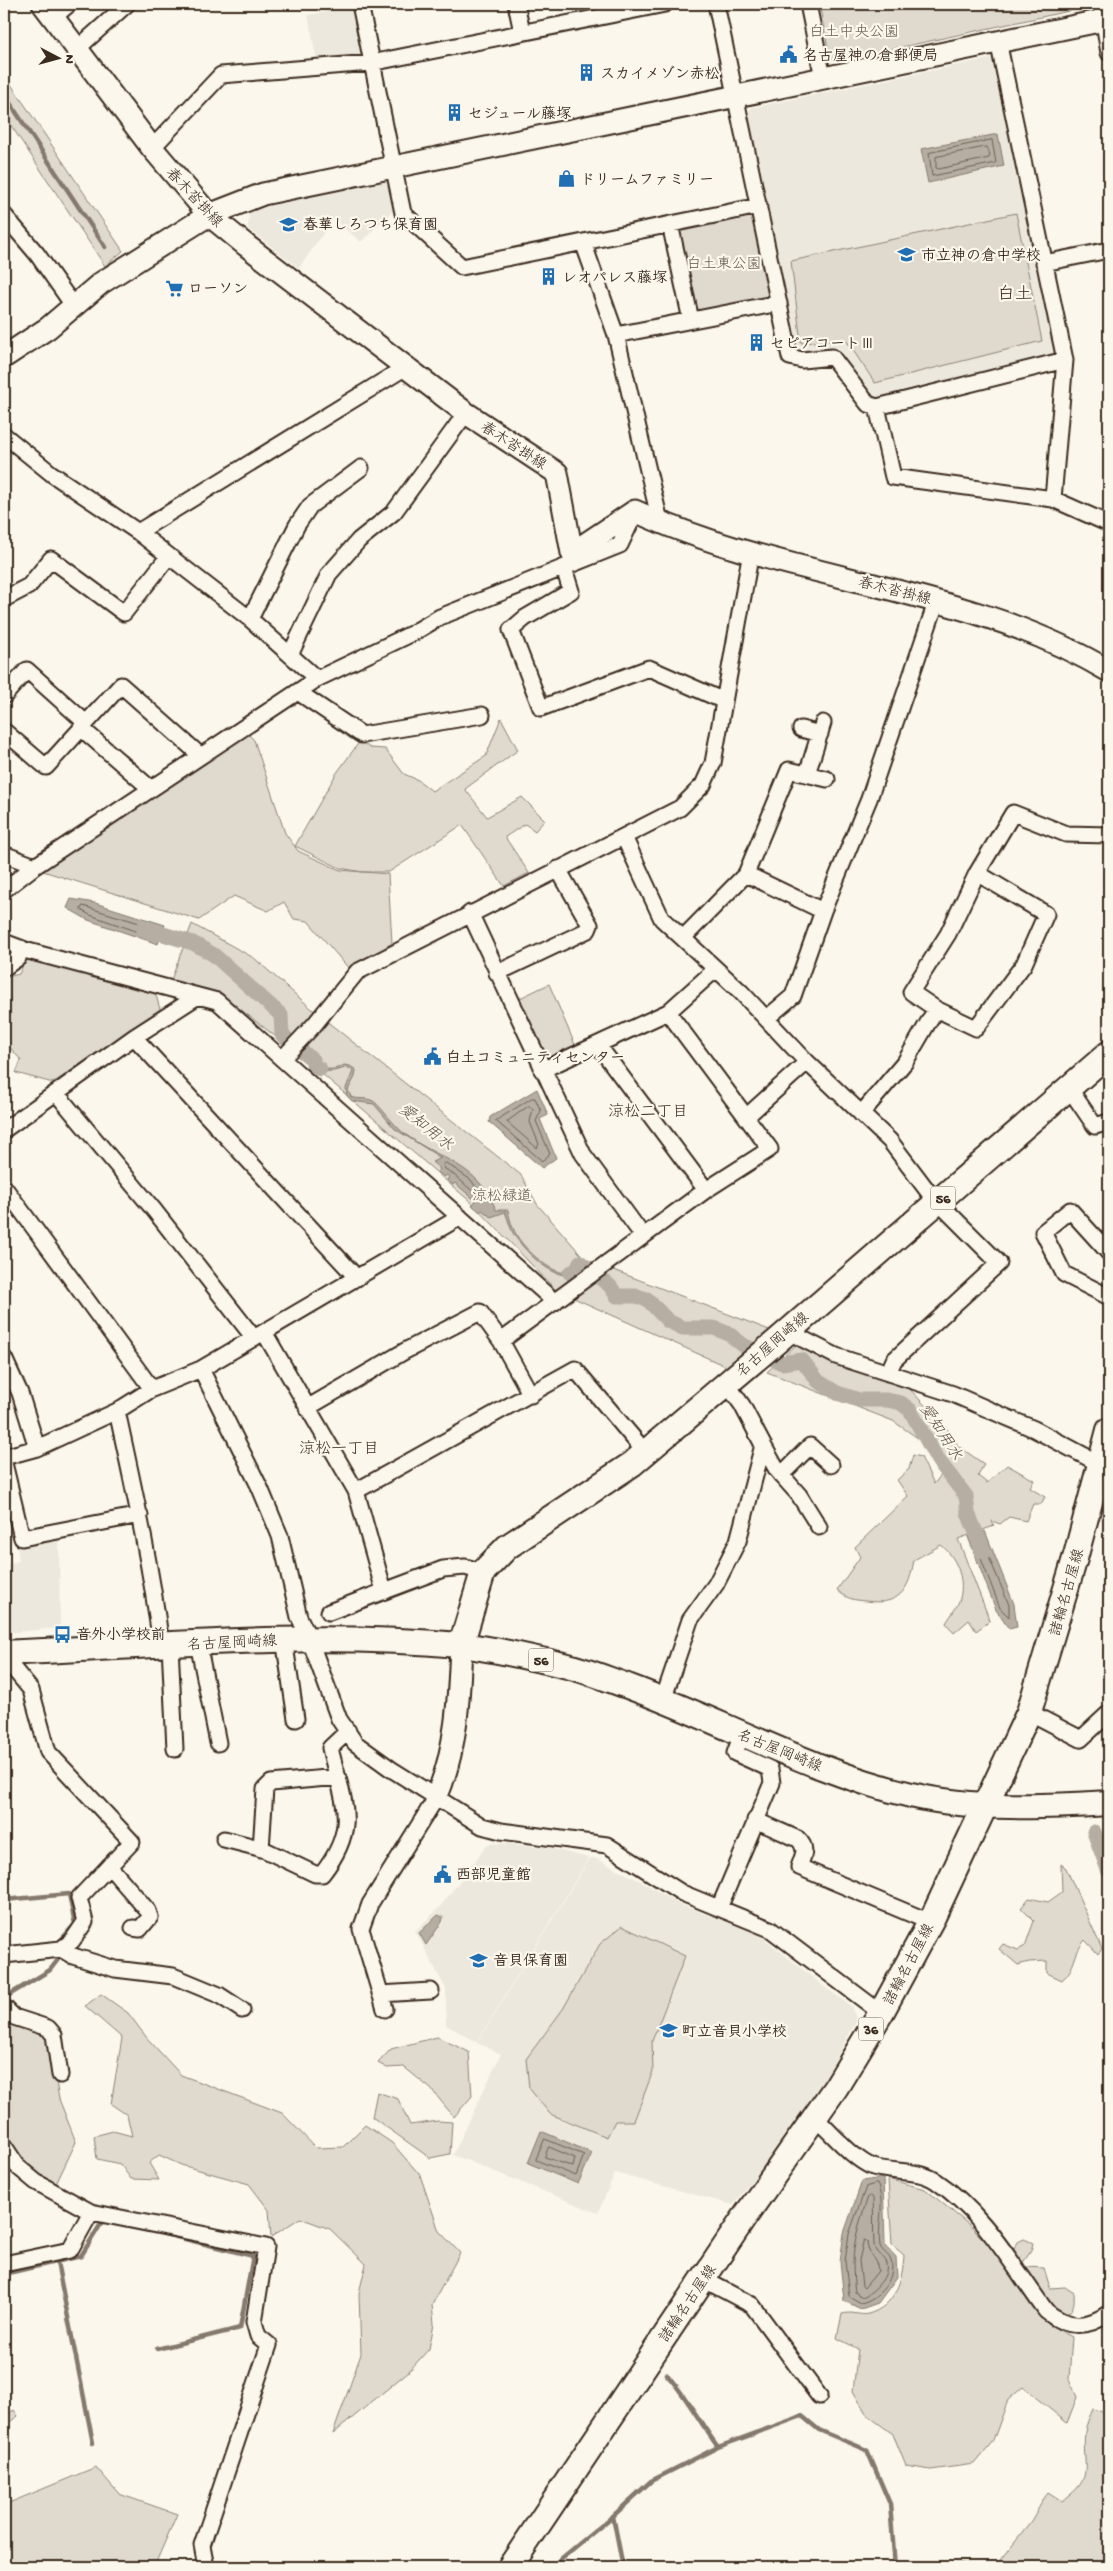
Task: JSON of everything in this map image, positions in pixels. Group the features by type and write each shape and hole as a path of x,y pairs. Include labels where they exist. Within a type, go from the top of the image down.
{"main road":[{"name":"春木沓掛線","path":"55,8 77,49 152,148 209,215 466,412 557,473 572,553 636,511 710,540 937,600 1036,633 1109,671"},
{"path":"4,357 75,308 101,283 209,215 262,194 998,42 1104,14"},
{"name":"名古屋岡崎線","path":"461,1645 483,1572 507,1547 632,1464 782,1337 1109,1052"},
{"name":"諸輪名古屋線","path":"510,2567 703,2279 815,2118 881,2013 930,1922 1028,1712 1104,1469 1109,1430"},
{"name":"名古屋岡崎線","path":"4,1653 309,1638 461,1645 563,1665 663,1700 823,1767 910,1795 955,1803 1054,1808 1107,1803"},
{"path":"436,1798 446,1775 452,1747 459,1690 461,1645"}],"street":[{"path":"77,49 127,4"},
{"path":"360,4 403,212 462,266 759,206"},
{"path":"516,4 522,32"},
{"path":"152,148 221,75 371,63 522,32 614,9 665,4"},
{"path":"716,4 790,356 802,360 832,357 868,404 877,407 1065,360"},
{"path":"808,4 823,78"},
{"path":"1104,14 1109,53"},
{"path":"998,42 1065,360 1053,499"},
{"path":"4,215 37,254 75,308"},
{"path":"670,224 691,320"},
{"path":"583,242 616,335 660,521"},
{"path":"1044,263 1109,250"},
{"path":"616,335 779,303"},
{"path":"138,532 406,367"},
{"path":"877,407 893,477 1053,499 1109,524"},
{"path":"290,655 329,574 359,540 394,512 466,412"},
{"path":"4,435 52,474 138,532 250,619 317,679"},
{"path":"250,619 297,525 310,506 361,468"},
{"path":"4,890 35,866 317,679 413,633 440,616 620,545 636,511"},
{"path":"284,1056 314,1025 357,972 680,808 703,785 713,763 751,552"},
{"path":"4,599 29,586 51,559 124,613 168,557"},
{"path":"564,568 571,592 525,618 511,630 541,708 649,668 724,701"},
{"path":"767,1018 793,996 823,911 869,798 937,600"},
{"path":"4,696 27,670 151,789"},
{"path":"4,731 46,767 121,685 201,756"},
{"path":"298,692 362,735 482,716"},
{"path":"801,729 822,729 807,774"},
{"path":"683,938 746,874 789,770 827,779"},
{"path":"977,873 1046,914 1024,964 976,1028 936,1009 911,992 948,934 977,873 1012,813 1066,834 1109,835"},
{"path":"624,837 662,919 767,1018 807,1062 890,1142 938,1202 999,1263 894,1360 888,1373"},
{"path":"4,854 35,866"},
{"path":"497,973 588,930 590,925 558,869"},
{"path":"746,874 823,911"},
{"path":"470,913 583,1154 644,1236"},
{"path":"4,942 217,1001 284,1056 555,1302"},
{"path":"4,968 18,958 22,948"},
{"path":"542,1070 668,1012 716,969"},
{"path":"4,1130 57,1094 134,1037 198,996"},
{"path":"861,1114 905,1062 936,1009"},
{"path":"502,1341 706,1190 770,1150 668,1012"},
{"path":"134,1037 358,1278"},
{"path":"598,1045 706,1190"},
{"path":"746,1117 807,1062"},
{"path":"1069,1088 1095,1126 1109,1122"},
{"path":"57,1094 259,1335 307,1408 356,1491 384,1591"},
{"path":"4,1187 152,1389"},
{"path":"1109,1253 1070,1210 1043,1232 1064,1274 1109,1297"},
{"path":"4,1457 37,1448 117,1411 152,1389 201,1368 460,1217"},
{"path":"307,1408 405,1350 480,1312 502,1341 531,1395"},
{"path":"782,1337 953,1394 1034,1429 1104,1469"},
{"path":"4,1358 20,1393 37,1448"},
{"path":"201,1368 260,1488 280,1536 299,1617 309,1638 339,1719 355,1743 436,1798 482,1826 501,1831 607,1845 682,1893 770,1929 881,2013"},
{"path":"356,1491 575,1369 646,1452"},
{"path":"727,1384 742,1405 781,1475 804,1502 819,1527"},
{"path":"117,1411 140,1515 165,1645 175,1749"},
{"path":"663,1700 690,1620 716,1584 738,1542 763,1445"},
{"path":"781,1475 810,1446 831,1465"},
{"path":"4,1463 22,1538 140,1515"},
{"path":"329,1612 443,1569 464,1567 483,1572"},
{"path":"284,1639 296,1719"},
{"path":"198,1644 218,1743"},
{"path":"4,1657 31,1690 48,1752 132,1842 79,1898 84,1922 72,1940 61,1949 4,1955"},
{"path":"1028,1712 1081,1739 1109,1712"},
{"path":"224,1839 261,1849 315,1874 322,1874 346,1830 347,1821 330,1748 348,1730"},
{"path":"719,1908 772,1783 770,1770 735,1753 742,1734"},
{"path":"261,1849 265,1789 267,1785 338,1777"},
{"path":"385,2009 361,1929 370,1904 436,1798"},
{"path":"755,1820 803,1844 805,1852 799,1867 930,1922"},
{"path":"109,1866 126,1881 150,1918 140,1929 133,1928"},
{"path":"61,1949 73,1956 115,1969 173,1976 219,1995 242,2010"},
{"path":"380,1994 431,1991"},
{"path":"4,2008 14,2017 48,2028 54,2035 60,2074"},
{"path":"815,2118 855,2155 871,2166 920,2174 935,2180 967,2208 991,2234 1046,2310 1056,2319 1072,2326 1109,2313"},
{"path":"4,2146 18,2167 36,2182 91,2212 266,2247 254,2322 258,2336 269,2345 202,2545 206,2567"},
{"path":"4,2264 70,2250 91,2212"},
{"path":"703,2279 752,2305 819,2396"}],"shaded area":[{"path":"324,4 353,4 362,52 358,58 317,61 308,15 326,12"},
{"name":"市立神の倉中学校","path":"992,58 997,63 1058,351 1055,355 877,400 873,398 838,348 801,353 797,350 748,115 750,108"},
{"name":"春華しろつち保育園","path":"384,181 391,184 396,208 361,242 333,219 299,268 248,229 249,212 293,200"},
{"path":"59,1538 60,1628 4,1633 4,1565 19,1561 17,1547"},
{"name":"音貝保育園","path":"501,1843 550,1848 589,1858 477,2042 446,2025 446,1989 415,1931 440,1907 488,1844"},
{"name":"町立音貝小学校","path":"590,1858 595,1858 646,1884 677,1903 760,1935 851,2006 857,2020 819,2090 782,2143 733,2205 615,2173 598,2213 453,2155 501,2054 477,2043"}],"green space":[{"name":"白土中央公園","path":"819,4 1085,4 1083,8 837,61 830,58"},
{"path":"4,74 123,251 105,266 4,115"},
{"path":"1016,213 1042,341 875,383 846,340 801,343 791,261"},
{"name":"白土東公園","path":"750,215 755,216 771,292 765,298 698,312 693,308 677,235 681,229"},
{"path":"501,718 518,750 465,789 487,817 522,797 545,820 535,831 525,824 505,837 529,873 504,886 462,825 389,872 362,872 340,868 295,846 336,774 360,741 370,748 385,749 404,774 418,780 432,791 486,756"},
{"path":"247,733 254,740 285,833 298,851 340,870 388,874 392,943 350,970 308,921 294,919 284,902 268,911 234,896 199,920 43,871 48,864"},
{"name":"涼松緑道","path":"192,924 254,958 320,1016 521,1175 537,1204 585,1259 772,1331 732,1369 556,1290 472,1203 307,1061 226,998 171,980"},
{"path":"26,958 155,992 160,1009 53,1083 16,1073 21,1060 4,1041 4,978 19,974"},
{"path":"549,984 576,1047 552,1059 544,1057 518,999"},
{"path":"797,1344 906,1385 950,1432 958,1446 984,1464 978,1476 987,1483 1007,1465 1034,1480 1030,1488 1045,1497 1041,1504 1033,1504 1026,1521 1009,1517 1000,1524 992,1521 994,1526 958,1539 990,1621 976,1631 969,1620 954,1633 946,1623 959,1601 961,1583 955,1562 941,1545 914,1560 905,1588 901,1594 894,1598 877,1602 857,1600 850,1599 837,1590 860,1557 855,1547 908,1496 897,1480 909,1469 913,1455 921,1457 934,1484 941,1475 925,1443 893,1421 767,1372"},
{"path":"1061,1864 1066,1868 1102,1949 1098,1954 1085,1940 1070,1970 1062,1980 1047,1973 1047,1961 1018,1965 999,1949 1003,1944 1018,1950 1025,1946 1034,1921 1021,1908 1029,1898 1048,1902 1062,1892"},
{"path":"622,1926 685,1956 652,2041 653,2071 634,2121 615,2121 607,2137 550,2114 529,2088 526,2059 563,2009 600,1944"},
{"path":"101,1994 128,2013 147,2038 181,2075 282,2113 316,2148 343,2147 365,2125 392,2143 420,2175 439,2231 460,2253 432,2305 434,2324 429,2349 409,2371 333,2434 361,2354 359,2293 366,2264 330,2229 300,2218 271,2237 269,2210 249,2184 181,2165 159,2155 149,2163 159,2180 131,2179 120,2164 97,2159 94,2136 113,2131 132,2136 127,2115 111,2104 122,2038 85,2006"},
{"path":"4,2020 38,2029 49,2041 59,2099 76,2142 56,2184 36,2175 14,2151 4,2129"},
{"path":"437,2037 469,2052 472,2096 454,2117 431,2089 404,2067 387,2068 378,2063 391,2049"},
{"path":"377,2092 398,2099 410,2125 438,2121 452,2122 450,2154 430,2158 372,2117"},
{"path":"888,2179 925,2189 968,2224 1008,2264 1028,2301 1048,2324 1072,2337 1069,2379 1077,2397 1067,2423 1023,2387 1008,2400 993,2441 974,2464 931,2470 906,2466 893,2434 867,2415 853,2391 858,2349 837,2338 842,2314 868,2314 885,2305 896,2291 902,2273 904,2255 892,2245"},
{"path":"1024,2239 1033,2243 1031,2251 1022,2264 1026,2267 1044,2268 1050,2288 1065,2287 1074,2293 1072,2308 1068,2313 1060,2317 1048,2307 1007,2248 1014,2249 1018,2242"},
{"path":"1093,2409 1109,2414 1109,2567 956,2567 956,2564 996,2565 1031,2521 1048,2492 1062,2501 1080,2485 1084,2478 1085,2470 1084,2444 1086,2429"},
{"path":"14,2410 18,2416 4,2426 4,2416"},
{"path":"96,2467 119,2494 177,2514 154,2567 4,2567 4,2505"}],"water":[{"path":"998,134 1004,166 928,183 921,149"},
{"path":"71,899 95,903 165,925 158,944 88,920 67,908"},
{"path":"311,1054 318,1055 320,1058 316,1066 333,1069 344,1065 356,1070 355,1077 348,1090 351,1097 373,1101 405,1134 469,1172 488,1194 496,1210 508,1210 511,1223 522,1243 540,1261 556,1271 564,1273 572,1271 578,1266 575,1260 582,1257 584,1261 577,1271 568,1275 558,1273 536,1260 513,1233 505,1212 491,1217 482,1210 480,1212 472,1205 476,1201 455,1183 453,1185 447,1180 449,1177 447,1175 444,1177 438,1172 440,1169 432,1162 441,1158 395,1129 374,1104 352,1101 347,1096 346,1088 353,1071 347,1067 331,1071 316,1069 307,1062"},
{"path":"537,1089 548,1115 540,1119 556,1158 542,1168 489,1122 490,1117"},
{"path":"985,1531 1014,1604 1017,1627 1009,1629 996,1610 968,1537"},
{"path":"438,1915 443,1917 442,1922 426,1945 419,1933"},
{"path":"541,2131 592,2153 578,2184 528,2163"},
{"path":"883,2178 885,2245 896,2257 897,2277 878,2303 861,2309 844,2301 840,2261 844,2233 862,2181"}],"waterway":[{"path":"4,94 105,247"},
{"name":"愛知用水","path":"143,928 193,943 214,955 281,1015 282,1035 313,1060 313,1065 320,1069"},
{"name":"愛知用水","path":"570,1273 577,1270 580,1262 610,1286 617,1296 636,1296 647,1299 668,1321 683,1328 714,1328 729,1334 743,1345 782,1363 802,1360 818,1381 837,1393 859,1400 887,1400 901,1403 910,1410 937,1459 966,1496 968,1513 984,1552"},
{"name":"愛知用水","path":"1094,1832 1109,1872"},
{"path":"4,1900 69,1894 75,1924 61,1940"},
{"path":"4,1998 50,1970 60,1957"},
{"path":"4,2274 81,2256 104,2219"},
{"path":"157,2349 240,2328 253,2256 165,2234"},
{"path":"57,2262 93,2443"},
{"path":"666,2374 680,2391 718,2447"},
{"path":"551,2567 613,2516 651,2481 718,2447 802,2416 819,2430 867,2450 890,2504 895,2567"},
{"path":"613,2516 623,2567"}],"place":[{"name":"名古屋神の倉郵便局","path":"789,55"},
{"name":"スカイメゾン赤松","path":"586,73"},
{"name":"セジュール藤塚","path":"454,113"},
{"name":"ドリームファミリー","path":"566,179"},
{"name":"春華しろつち保育園","path":"289,224"},
{"name":"市立神の倉中学校","path":"907,255"},
{"name":"レオパレス藤塚","path":"548,277"},
{"name":"ローソン","path":"174,288"},
{"name":"セピアコートⅢ","path":"756,343"},
{"name":"白土コミュニティセンター","path":"432,1057"},
{"name":"音外小学校前","path":"62,1634"},
{"name":"西部児童館","path":"442,1874"},
{"name":"音貝保育園","path":"479,1960"},
{"name":"町立音貝小学校","path":"668,2031"}],"district":[{"name":"白土","path":"1015,293"},
{"name":"涼松二丁目","path":"648,1110"},
{"name":"涼松一丁目","path":"339,1447"}]}
